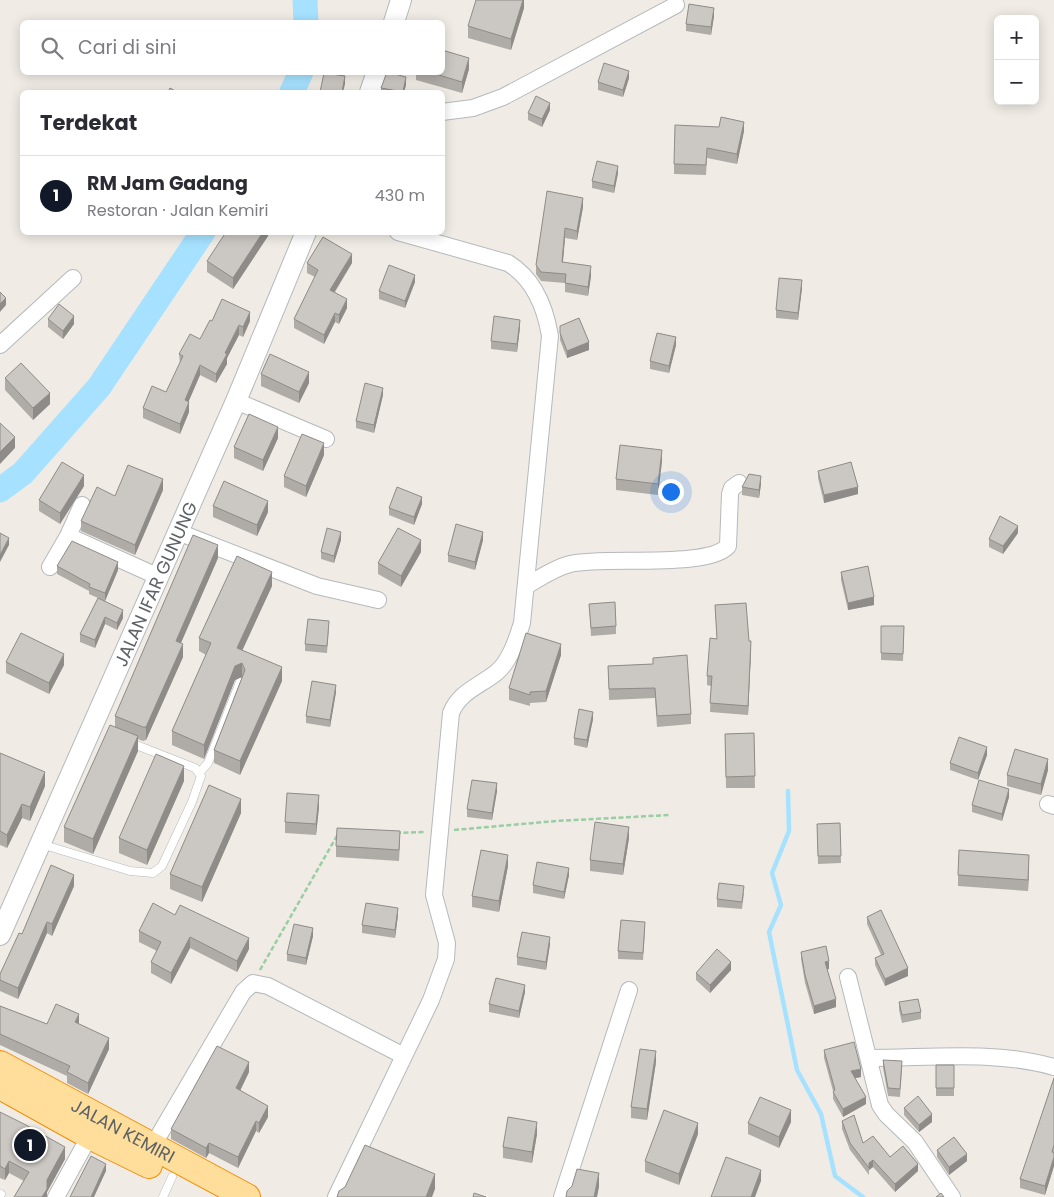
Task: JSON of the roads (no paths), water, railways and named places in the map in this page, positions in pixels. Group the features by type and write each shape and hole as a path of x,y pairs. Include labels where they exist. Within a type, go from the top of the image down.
{"highway":[{"name":"JALAN KEMIRI","path":"0,1064 94,1128"},
{"name":"JALAN KEMIRI","path":"0,1086 94,1128 148,1155 247,1197"},
{"name":"JALAN KEMIRI","path":"148,1155 167,1187 209,1197"}],"street":[{"path":"395,20 401,0"},
{"path":"445,112 473,108 504,97 676,5"},
{"path":"371,90 376,75"},
{"name":"JALAN IFAR GUNUNG","path":"0,935 96,728 158,577 236,401 305,235"},
{"path":"336,1197 431,1000 446,958 447,943 434,895 451,713 459,698 498,672 505,663 522,624 549,345 547,316 527,278 508,263 409,235"},
{"path":"0,345 73,278"},
{"path":"236,401 326,439"},
{"path":"526,586 570,564 591,561 689,559 713,555 724,550 728,546 730,494 732,488 739,483"},
{"path":"50,567 68,536 82,505"},
{"path":"178,532 317,586 378,600"},
{"path":"68,536 158,577"},
{"path":"848,977 880,1105 886,1114 915,1142 952,1197"},
{"path":"148,1155 243,992 253,983 268,986 404,1056"},
{"path":"562,1197 629,990"},
{"path":"869,1058 1011,1058 1025,1059 1054,1067"},
{"path":"56,1197 94,1128"}],"lane":[{"path":"41,844 130,871 153,873 162,866 192,802 200,781 200,772 208,763 240,682"},
{"path":"124,740 195,768 200,772"}],"waterway":[{"path":"305,0 306,20"},
{"path":"293,90 300,75"},
{"path":"0,490 23,473 99,387 201,235"},
{"path":"788,791 789,831 772,873 781,905 769,932 797,1070 821,1114 835,1176 863,1197"}],"place":[{"name":"RM Jam Gadang","path":"30,1145"}]}
